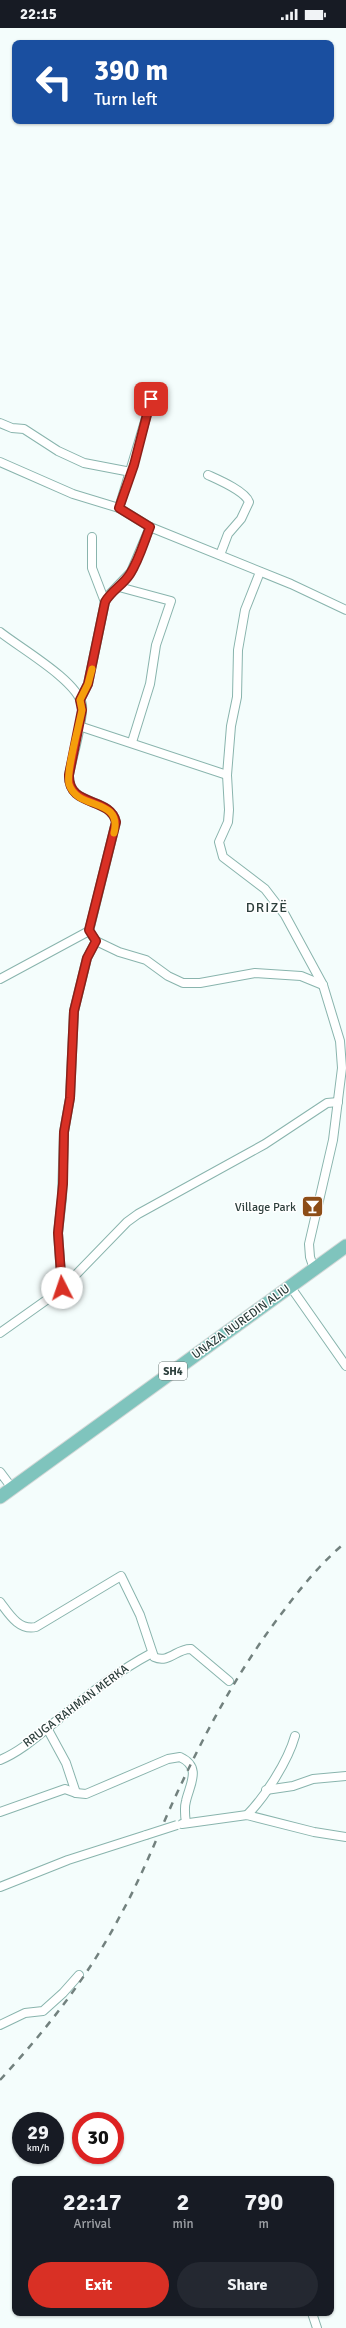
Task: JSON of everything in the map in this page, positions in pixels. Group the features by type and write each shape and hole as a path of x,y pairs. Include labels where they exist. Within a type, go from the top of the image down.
{"main road":[{"name":"UNAZA NUREDIN ALIU","path":"0,1497 346,1246"}],"street":[{"path":"119,508 131,472 147,410 155,388"},
{"path":"0,423 12,428 24,429 58,451 84,463 131,472"},
{"path":"0,462 72,494 119,508 150,527 220,555 346,610"},
{"path":"208,475 232,487 248,498 249,502 241,519 228,534 220,555"},
{"path":"80,700 88,684 105,602 108,596 119,587 131,572 150,527"},
{"path":"92,538 92,568 105,602"},
{"path":"260,572 245,610 238,650 236,697 231,726 227,775 229,810 228,822 219,842 223,857 264,889 277,903 323,985 342,1055 338,1102 327,1172 309,1244 310,1257 314,1269"},
{"path":"119,587 170,601 156,645 150,684 132,742"},
{"path":"0,632 66,680 80,700 82,710 69,775 70,784 81,798 108,810 115,817 116,822 89,930 96,941 119,952 146,960 168,976 183,983 200,984 255,973 301,976 323,985"},
{"path":"79,726 132,742 227,775"},
{"path":"0,979 89,930"},
{"path":"62,1288 58,1233 63,1184 64,1132 70,1098 74,1011 87,958 96,941"},
{"path":"0,1333 62,1288 127,1222 138,1214 265,1144 327,1103 338,1102"},
{"path":"290,1286 346,1366"},
{"path":"0,1472 12,1488"},
{"path":"0,1602 17,1623 28,1628 36,1627 121,1576 148,1634 154,1657 163,1659 186,1648 191,1648 228,1681"},
{"name":"RRUGA RAHMAN MERKA","path":"0,1760 8,1757 101,1684 128,1666 152,1653"},
{"path":"46,1728 66,1763 75,1790"},
{"path":"247,1815 259,1803 289,1755 295,1736"},
{"path":"0,1812 65,1789 75,1790 86,1794 168,1759 180,1757 188,1763 194,1772 194,1777 185,1803 182,1824"},
{"path":"266,1790 293,1786 312,1779 346,1776"},
{"path":"0,1887 68,1860 146,1834 182,1824 247,1815 314,1832 346,1837"},
{"path":"0,2025 25,2013 43,2011 63,1993 79,1975"},
{"path":"313,2316 317,2328"}],"railway":[{"path":"0,2080 50,2022 80,1982 108,1939 134,1889 196,1753 223,1703 252,1655 306,1582 321,1565 346,1542"}],"slow traffic":[{"path":"92,669 85,693 80,700 82,710 69,780 72,789 76,794 81,798 108,810 115,817 116,827 114,833"}],"place":[{"name":"Village Park","path":"312,1207"}],"district":[{"name":"DRIZË","path":"267,907"}],"route":[{"path":"62,1288 58,1250 58,1233 64,1172 64,1132 70,1098 74,1011 87,958 96,941 89,930 116,827 115,817 108,810 81,798 74,792 70,784 69,775 82,710 80,700 85,693 88,684 105,602 108,596 125,581 131,572 150,527 126,514 119,508 134,465 151,399"}]}
